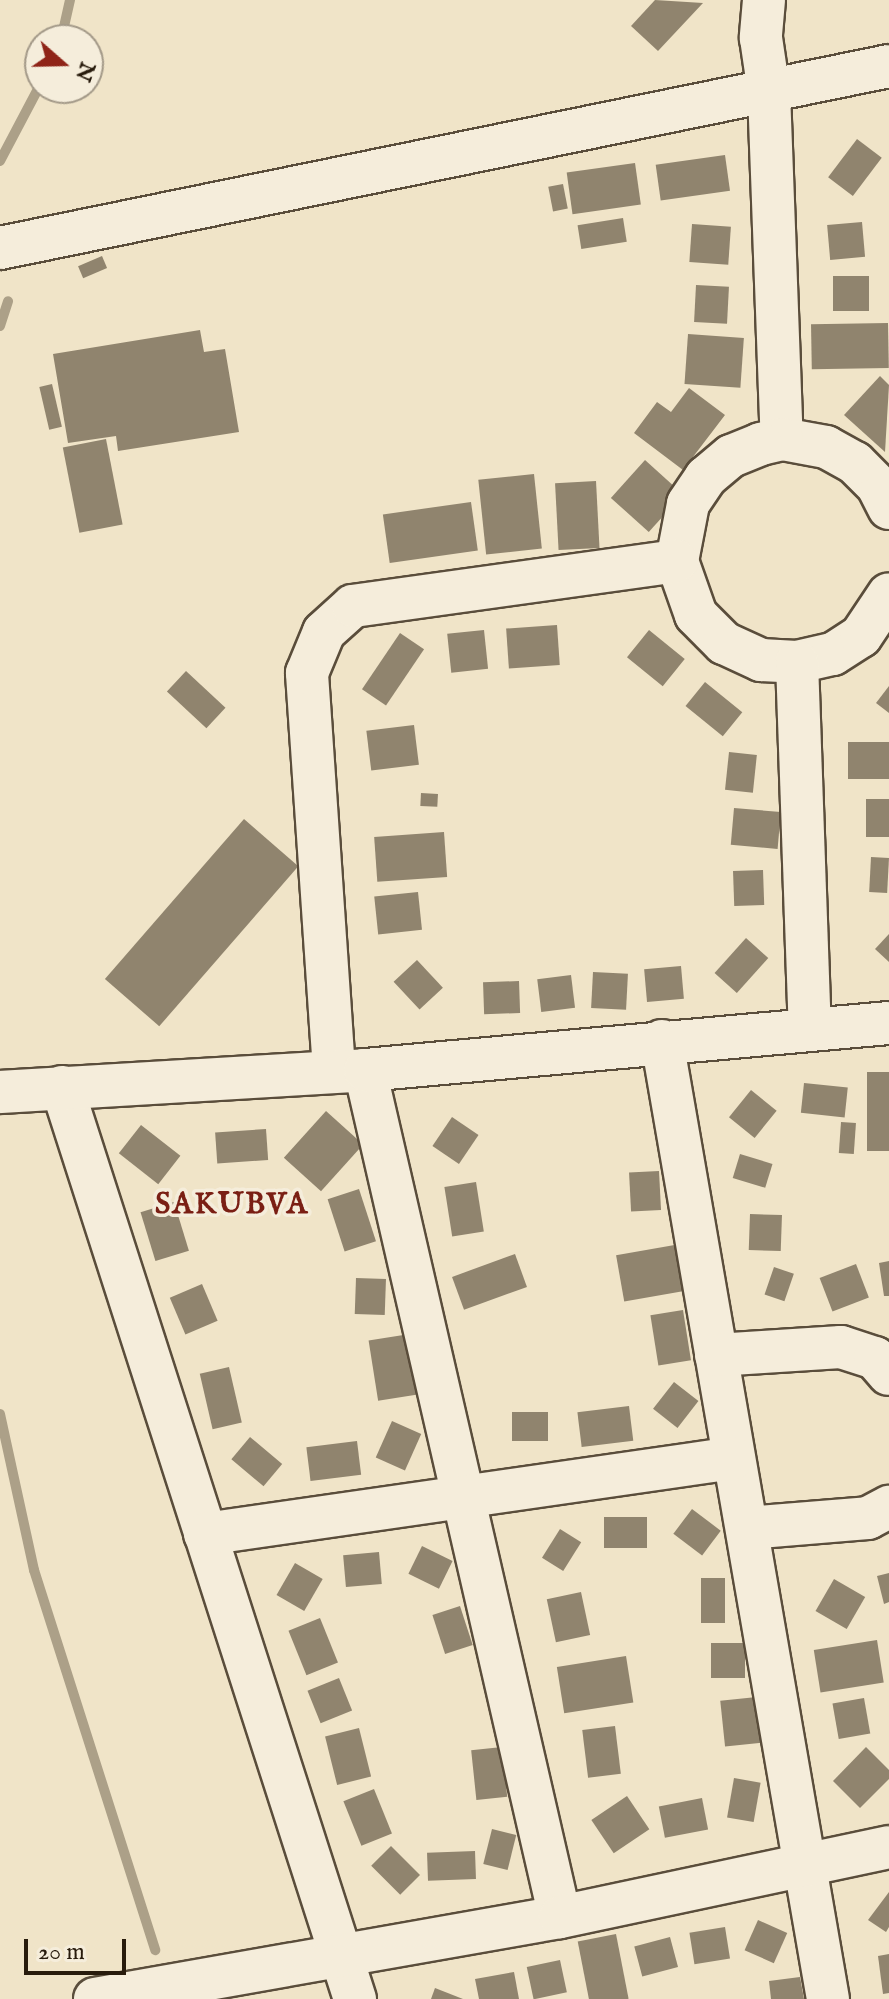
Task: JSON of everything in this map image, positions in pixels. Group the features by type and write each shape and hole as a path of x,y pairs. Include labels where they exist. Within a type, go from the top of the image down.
{"street":[{"path":"764,0 761,38 769,92 782,439"},
{"path":"0,248 889,66"},
{"path":"889,508 878,486 855,463 826,447 782,439 731,456 706,477 688,504 677,561 696,615 724,643 761,660 797,662 833,654 861,636 889,594"},
{"path":"560,1917 463,1497 350,1070 307,673 324,632 353,606 677,561"},
{"path":"797,662 810,1028"},
{"path":"0,1092 350,1070 889,1023"},
{"path":"662,1041 828,1999"},
{"path":"62,1087 355,1999"},
{"path":"716,1355 841,1347 875,1358 889,1374"},
{"path":"205,1534 734,1458"},
{"path":"747,1528 868,1518 889,1507"},
{"path":"95,1999 560,1917 889,1847"}],"building":[{"path":"655,0 703,3 658,51 631,26"},
{"path":"857,139 882,158 853,196 828,177"},
{"path":"725,155 730,191 661,200 656,165"},
{"path":"635,163 641,205 573,214 567,173"},
{"path":"563,184 568,209 553,211 548,187"},
{"path":"623,218 627,242 581,249 578,225"},
{"path":"862,222 865,257 830,260 827,225"},
{"path":"692,224 731,227 728,265 689,262"},
{"path":"102,256 107,268 83,278 78,266"},
{"path":"833,276 869,276 869,311 833,311"},
{"path":"696,285 729,287 727,324 694,322"},
{"path":"888,323 889,368 812,369 811,324"},
{"path":"200,330 204,352 225,349 239,432 118,451 116,436 68,443 53,354"},
{"path":"688,334 744,338 740,388 685,384"},
{"path":"880,376 889,385 885,452 844,415"},
{"path":"52,384 62,427 49,430 39,387"},
{"path":"689,388 725,415 683,470 634,433 657,402 671,412"},
{"path":"106,439 123,524 79,533 63,447"},
{"path":"645,460 683,494 649,532 611,498"},
{"path":"534,474 542,549 486,554 478,480"},
{"path":"596,481 600,548 559,550 555,483"},
{"path":"471,502 478,551 390,563 383,514"},
{"path":"557,625 560,665 509,668 506,629"},
{"path":"484,630 488,669 451,673 447,634"},
{"path":"649,630 685,659 663,686 627,657"},
{"path":"400,633 424,649 386,706 362,689"},
{"path":"186,671 225,708 206,728 167,691"},
{"path":"705,682 742,712 723,736 685,706"},
{"path":"889,686 889,713 876,703"},
{"path":"414,725 419,765 371,771 366,731"},
{"path":"848,742 889,742 889,779 848,779"},
{"path":"729,752 757,755 753,793 725,790"},
{"path":"421,793 438,794 437,807 420,806"},
{"path":"866,799 889,799 889,837 866,837"},
{"path":"734,808 781,812 778,849 731,845"},
{"path":"244,819 298,866 159,1026 105,979"},
{"path":"444,832 447,877 377,882 374,837"},
{"path":"871,857 889,858 887,893 869,892"},
{"path":"763,870 764,905 734,906 733,871"},
{"path":"418,892 422,930 378,934 374,897"},
{"path":"889,934 889,962 875,949"},
{"path":"746,938 768,958 737,993 715,973"},
{"path":"417,960 443,988 420,1010 394,982"},
{"path":"681,966 684,999 647,1002 644,969"},
{"path":"593,972 628,974 626,1010 591,1008"},
{"path":"571,975 575,1008 541,1012 537,979"},
{"path":"519,981 520,1013 484,1014 483,982"},
{"path":"867,1072 889,1072 889,1151 867,1151"},
{"path":"804,1083 848,1088 845,1117 801,1113"},
{"path":"751,1090 777,1111 755,1138 729,1117"},
{"path":"326,1111 363,1144 321,1191 284,1158"},
{"path":"452,1117 479,1135 459,1164 432,1146"},
{"path":"841,1122 856,1123 854,1154 839,1153"},
{"path":"141,1125 180,1156 158,1184 119,1153"},
{"path":"266,1129 268,1160 217,1163 215,1133"},
{"path":"740,1154 773,1164 765,1188 733,1178"},
{"path":"659,1171 661,1210 631,1212 629,1173"},
{"path":"476,1182 484,1231 452,1236 444,1187"},
{"path":"359,1189 376,1241 345,1252 328,1199"},
{"path":"174,1202 189,1251 155,1261 141,1212"},
{"path":"750,1214 782,1215 781,1251 749,1250"},
{"path":"686,1243 694,1289 624,1302 616,1255"},
{"path":"515,1254 527,1287 464,1310 452,1277"},
{"path":"889,1261 889,1296 884,1296 879,1263"},
{"path":"856,1264 869,1298 832,1312 820,1278"},
{"path":"774,1267 794,1274 784,1301 765,1294"},
{"path":"356,1278 386,1279 385,1315 355,1314"},
{"path":"202,1284 218,1321 185,1334 170,1298"},
{"path":"683,1310 691,1360 658,1366 650,1315"},
{"path":"416,1333 426,1393 378,1401 369,1341"},
{"path":"229,1367 242,1423 213,1429 200,1374"},
{"path":"674,1382 698,1401 677,1428 653,1409"},
{"path":"629,1406 633,1441 582,1447 577,1412"},
{"path":"512,1412 548,1412 548,1441 512,1441"},
{"path":"392,1421 421,1434 405,1471 376,1458"},
{"path":"250,1437 282,1464 264,1486 231,1459"},
{"path":"357,1441 361,1475 311,1481 306,1447"},
{"path":"692,1509 721,1531 702,1555 673,1534"},
{"path":"604,1517 647,1517 647,1548 604,1548"},
{"path":"560,1529 581,1542 563,1571 542,1558"},
{"path":"422,1546 453,1561 439,1589 408,1574"},
{"path":"379,1552 382,1584 346,1587 343,1555"},
{"path":"295,1563 323,1579 304,1611 276,1595"},
{"path":"889,1573 889,1602 884,1604 877,1576"},
{"path":"701,1578 725,1578 725,1623 701,1623"},
{"path":"834,1579 865,1597 847,1629 816,1611"},
{"path":"581,1592 590,1635 556,1642 547,1599"},
{"path":"460,1606 473,1645 445,1654 432,1615"},
{"path":"320,1618 338,1663 306,1675 288,1631"},
{"path":"877,1640 884,1682 821,1692 814,1650"},
{"path":"711,1643 745,1643 745,1678 711,1678"},
{"path":"626,1656 633,1702 564,1713 557,1667"},
{"path":"339,1678 352,1710 321,1723 307,1691"},
{"path":"766,1696 771,1742 725,1747 720,1701"},
{"path":"864,1698 870,1733 839,1739 832,1704"},
{"path":"615,1726 621,1774 588,1778 582,1730"},
{"path":"359,1728 371,1777 337,1785 325,1736"},
{"path":"502,1747 507,1797 476,1800 471,1750"},
{"path":"866,1747 889,1770 889,1779 860,1808 833,1781"},
{"path":"734,1778 761,1783 754,1822 727,1817"},
{"path":"374,1789 392,1834 361,1846 343,1801"},
{"path":"627,1796 649,1829 614,1853 591,1820"},
{"path":"702,1798 708,1829 665,1838 659,1806"},
{"path":"492,1829 516,1835 508,1870 483,1864"},
{"path":"391,1846 420,1875 400,1895 371,1866"},
{"path":"475,1851 476,1879 428,1881 427,1853"},
{"path":"889,1892 889,1927 886,1932 868,1920"},
{"path":"758,1920 787,1933 774,1963 745,1950"},
{"path":"725,1927 730,1959 694,1964 689,1933"},
{"path":"616,1934 629,1999 589,1999 578,1941"},
{"path":"670,1937 678,1967 642,1977 634,1947"},
{"path":"889,1954 889,1993 883,1994 878,1956"},
{"path":"560,1960 567,1992 534,1999 527,1967"},
{"path":"514,1972 519,1999 479,1999 475,1979"},
{"path":"800,1977 804,1999 771,1999 769,1981"},
{"path":"435,1988 463,1999 431,1999"}],"waterway":[{"path":"65,24 70,0"},
{"path":"0,161 30,104"},
{"path":"0,326 8,301"},
{"path":"0,1414 34,1570 155,1950"}],"district":[{"name":"SAKUBVA","path":"232,1205"}]}
